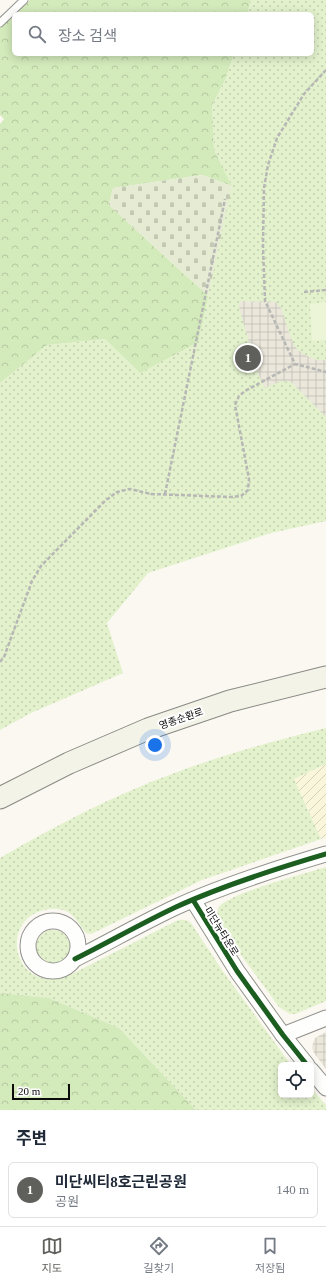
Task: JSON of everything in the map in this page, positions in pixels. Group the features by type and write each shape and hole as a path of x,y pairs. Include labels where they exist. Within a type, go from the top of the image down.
{"main road":[{"name":"영종순환로","path":"0,798 69,763 148,729 230,701 326,676"}],"street":[{"name":"미단뉴타운로","path":"305,1062 283,1035 237,971 193,900 221,888 288,865 326,854"},
{"path":"75,959 174,908 193,900"},
{"path":"283,1035 326,1018"},
{"path":"314,1074 326,1088"}],"lane":[{"path":"0,23 24,0"}],"path":[{"path":"295,364 265,301 263,239 264,188 268,165 277,138 304,94 326,70"},
{"path":"165,494 225,199"},
{"path":"304,292 326,290"},
{"path":"0,662 4,657 32,581 40,566 105,501 117,492 130,489 151,494 231,497 241,496 248,490 249,479 235,405 239,396 245,391 295,364 326,372"}],"shaded area":[{"path":"242,301 276,302 281,308 291,338 298,350 317,360 326,360 326,417 291,382 281,381 265,388 258,374 239,307 239,303"},
{"path":"326,764 326,838 321,839 294,779"},
{"path":"326,1032 326,1069 312,1048 315,1038"}],"green space":[{"path":"30,0 251,0 248,12 17,12"},
{"path":"251,0 326,0 326,521 271,533 148,573 107,623 123,673 31,713 0,730 0,383 47,345 105,339 140,373 232,186 214,150 212,105 225,80 233,56 314,56 314,12 248,12"},
{"path":"12,17 12,56 233,56 225,80 212,105 214,150 232,186 202,175 113,188 109,205 208,296 198,342 140,373 105,339 47,345 0,383 0,124 4,119 0,115 0,28"},
{"path":"202,175 232,186 208,296 109,205 113,188"},
{"path":"326,302 326,340 312,341 310,304"},
{"path":"326,728 326,764 294,779 321,839 202,880 91,934 86,933 76,919 68,912 50,909 31,916 22,924 18,936 17,948 20,959 27,969 37,976 51,979 72,974 176,921 182,920 191,923 222,970 289,1062 278,1062 278,1098 314,1098 314,1091 326,1105 326,1110 196,1110 119,1028 49,998 0,993 0,858 84,812 128,792 191,767 268,743"},
{"path":"326,867 326,1001 295,1014 290,1014 279,1007 241,955 217,916 217,910 225,902 251,890"},
{"path":"53,930 65,935 70,947 65,959 53,964 41,959 36,947 41,935"},
{"path":"0,993 49,998 119,1028 196,1110 0,1110"}],"cycle path":[{"path":"75,959 151,919 194,899 250,878 326,854"},
{"path":"193,900 237,971 283,1035 305,1062"}],"place":[{"name":"미단씨티8호근린공원","path":"248,358"}]}
